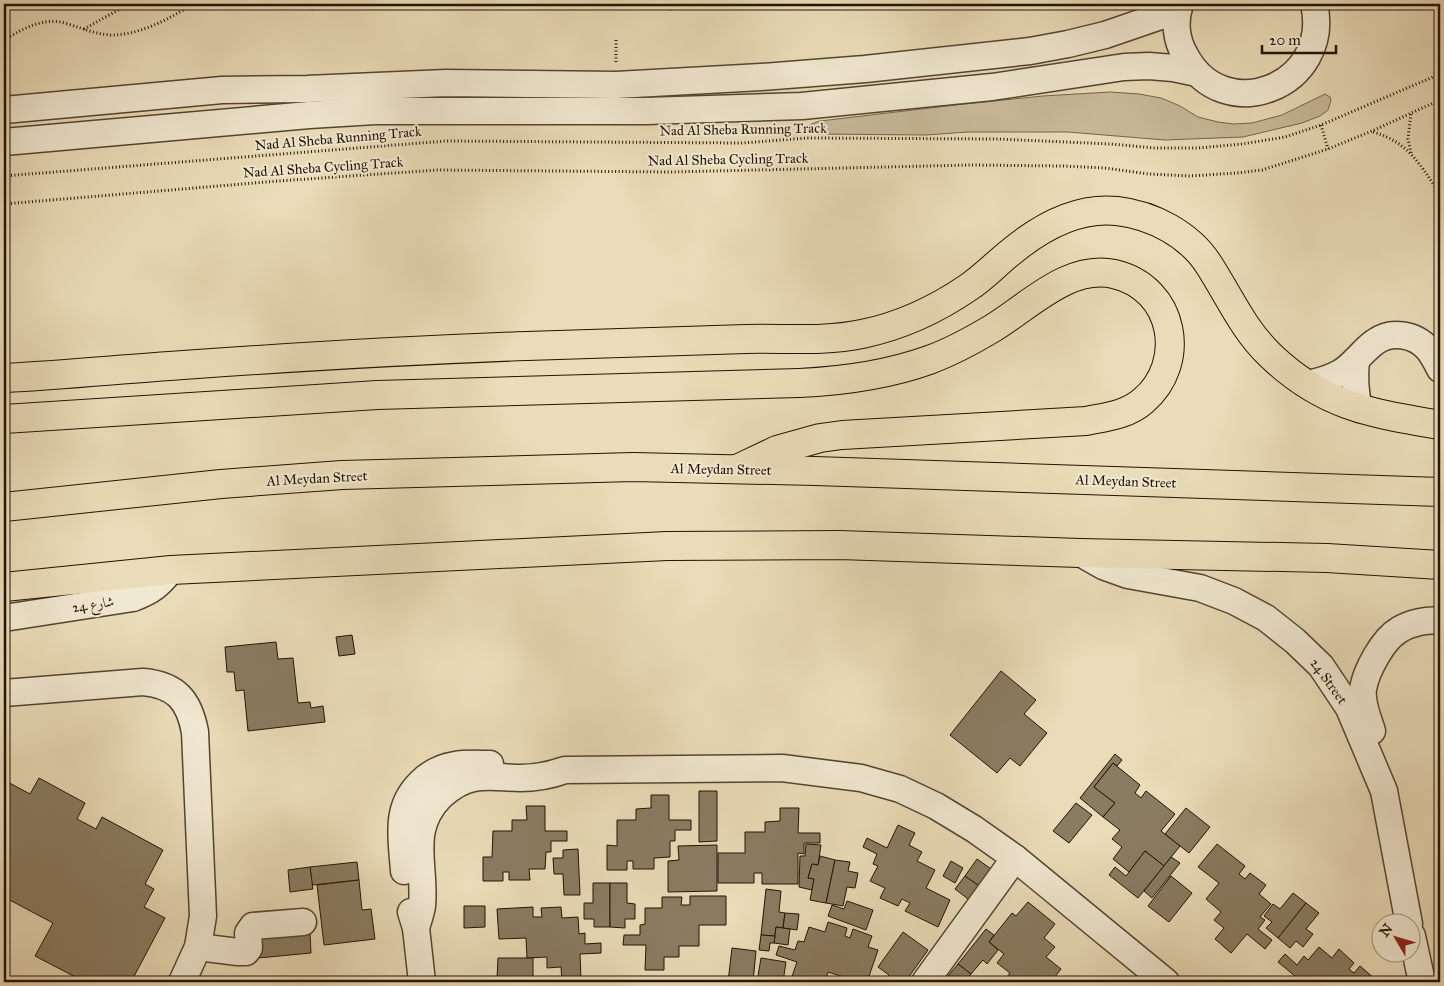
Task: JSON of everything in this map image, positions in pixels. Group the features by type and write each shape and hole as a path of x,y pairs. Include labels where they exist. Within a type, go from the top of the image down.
{"main road":[{"path":"4,378 349,354 626,343 828,339 863,334 923,314 949,300 973,284 1013,250 1048,225 1091,212 1116,211 1140,215 1159,222 1193,246 1207,262 1249,330 1270,355 1307,384 1331,398 1359,409 1440,425"},
{"path":"4,419 376,395 799,383 861,378 930,360 954,349 994,328 1067,280 1082,274 1098,273 1121,277 1142,288 1154,299 1163,312 1171,343 1165,374 1155,390 1141,403 1125,412 1086,421 842,435 820,438 784,448 737,469"},
{"name":"Al Meydan Street","path":"4,507 221,484 342,475 633,467 1440,492"},
{"path":"4,587 172,570 667,546 839,544 1080,553 1328,558 1440,565"}],"street":[{"path":"1179,7 1176,24 1182,50 1188,62 1197,73 1208,82 1222,89 1252,93 1267,90 1281,84 1294,75 1304,63 1316,36 1317,20 1314,4"},
{"path":"4,110 222,90 307,89 446,83 616,84 761,77 866,69 1030,51 1068,44 1105,35 1179,7"},
{"path":"4,142 309,115 375,111 646,111 802,106 983,88 1124,67 1157,67 1197,73"},
{"path":"1307,384 1325,380 1342,372 1376,341 1391,335 1412,337 1421,343 1429,350 1440,369"},
{"path":"1356,360 1354,377 1359,409"},
{"name":"24 Street","path":"1080,553 1103,566 1128,575 1200,588 1234,601 1266,618 1295,640 1321,666 1349,708 1384,791 1407,914"},
{"name":"شارع 24","path":"4,618 133,598 150,592 172,570"},
{"path":"1384,791 1382,762 1363,700 1366,677 1384,644 1398,630 1434,620 1440,621"},
{"path":"4,693 143,682 155,683 172,689 184,701 192,716 195,732 204,916 198,947 182,982"},
{"path":"422,982 416,928 422,907 420,836 423,824 436,802 453,786 473,778 529,778 551,775 565,770 782,768 861,778 900,789 936,806 974,829 1015,858 1166,982"},
{"path":"925,982 1015,858"},
{"path":"198,947 246,952 249,948 248,933 253,926 303,922"},
{"path":"1418,964 1422,982"}],"path":[{"path":"83,29 129,4"},
{"path":"4,40 32,25 48,22 64,23 110,35 134,32 156,24 193,4"},
{"path":"296,4 310,10 332,4"},
{"path":"628,4 670,9 684,4"},
{"name":"Nad Al Sheba Running Track","path":"4,176 446,141 742,143 807,138 998,139 1111,144 1154,148 1198,148 1242,144 1285,137 1321,125 1440,74"},
{"name":"Nad Al Sheba Cycling Track","path":"4,204 437,170 672,172 998,165 1105,168 1149,174 1190,176 1237,173 1262,170 1328,150 1440,100"},
{"path":"1412,113 1408,139 1412,156"},
{"path":"1321,125 1328,150"},
{"path":"1372,131 1396,141 1412,156 1440,194"}],"shaded area":[{"path":"1110,92 1161,98 1180,106 1198,117 1233,124 1252,123 1282,115 1325,94 1331,100 1328,110 1320,116 1302,123 1243,137 1165,140 1068,132 968,132 926,135 817,134 809,129 811,124 820,121 1043,96"}],"building":[{"path":"352,635 355,654 339,656 336,637"},
{"path":"276,642 278,659 293,658 298,703 310,702 311,708 323,706 325,722 248,731 244,690 236,691 234,672 227,672 225,647"},
{"path":"1001,671 1036,700 1024,714 1047,733 1020,766 1010,758 997,773 950,735"},
{"path":"1115,754 1122,760 1117,766 1113,763 1094,787 1115,803 1103,817 1080,798"},
{"path":"1113,763 1140,785 1135,793 1141,798 1146,791 1175,814 1161,831 1180,846 1164,866 1145,851 1129,872 1113,859 1122,847 1112,839 1120,830 1103,817 1115,803 1094,787"},
{"path":"39,778 85,803 77,819 96,829 102,817 163,850 145,884 154,889 144,907 165,918 131,982 85,982 35,956 53,923 4,897 4,780 30,794"},
{"path":"699,791 717,791 717,841 699,842"},
{"path":"651,795 669,795 669,820 691,820 691,830 675,830 675,841 670,841 670,857 654,858 654,869 633,869 633,861 627,861 627,870 607,870 607,845 617,846 617,820 636,820 636,809 651,808"},
{"path":"1076,803 1092,815 1069,843 1053,831"},
{"path":"526,806 545,806 545,831 567,831 567,841 551,841 551,852 546,852 545,869 529,869 530,880 509,880 509,872 503,872 503,881 483,881 483,857 492,857 493,831 512,831 512,820 527,820"},
{"path":"780,808 799,808 798,833 820,833 820,843 804,843 804,854 798,853 798,884 762,884 762,873 754,873 754,883 718,883 718,853 745,853 745,832 765,832 765,822 780,821"},
{"path":"1186,808 1210,827 1189,853 1165,834"},
{"path":"898,825 915,833 909,845 922,852 917,861 935,870 926,888 950,900 938,927 905,911 910,903 902,899 898,906 880,898 885,888 870,881 878,866 873,864 877,854 863,847 867,838 887,848"},
{"path":"806,844 821,845 818,865 812,864 808,878 814,879 812,890 799,887 800,856 805,856"},
{"path":"1217,844 1245,866 1239,874 1245,879 1250,873 1266,885 1259,894 1271,904 1260,917 1265,920 1258,929 1272,940 1265,949 1247,934 1231,953 1215,939 1224,928 1214,920 1221,912 1206,899 1219,883 1198,867"},
{"path":"717,845 717,891 668,892 668,861 679,860 678,846"},
{"path":"578,849 580,895 564,895 563,874 554,874 553,858 563,858 563,850"},
{"path":"1145,851 1164,866 1138,898 1109,875 1115,867 1126,876"},
{"path":"820,856 835,860 826,903 810,900 814,879 808,878 812,864 818,865"},
{"path":"1171,857 1180,863 1152,898 1144,891"},
{"path":"977,859 994,871 982,888 965,876"},
{"path":"835,860 850,862 848,871 858,873 855,888 847,887 843,906 826,903"},
{"path":"951,861 963,868 955,883 943,876"},
{"path":"357,862 359,880 312,885 310,867"},
{"path":"310,867 313,889 290,892 288,870"},
{"path":"965,876 982,888 972,902 955,889"},
{"path":"1171,876 1192,893 1169,922 1148,906"},
{"path":"359,880 362,910 371,909 375,939 324,945 317,885"},
{"path":"593,883 610,883 610,927 594,927 594,919 584,919 584,903 593,903"},
{"path":"610,883 627,883 627,903 635,904 635,919 625,919 625,928 610,927"},
{"path":"766,889 781,891 779,912 785,913 783,928 776,927 775,936 761,935"},
{"path":"1293,893 1306,903 1278,938 1266,928 1272,922 1264,916 1273,904 1280,909"},
{"path":"690,896 726,896 726,925 699,925 699,946 679,946 679,957 664,957 664,970 645,970 646,945 623,945 624,935 640,935 640,925 645,924 645,908 662,908 662,897 682,897 681,905 690,905"},
{"path":"847,901 873,910 866,930 828,916 832,905 844,909"},
{"path":"1028,902 1055,924 1044,938 1055,947 1046,957 1061,969 1051,982 1003,982 1010,973 997,963 1004,954 989,942 1012,913 1016,916"},
{"path":"1306,903 1319,913 1306,929 1313,934 1303,947 1296,941 1290,948 1278,938"},
{"path":"464,906 485,906 485,927 464,928"},
{"path":"533,907 533,917 542,917 541,908 561,907 562,918 578,917 579,934 585,933 585,944 601,943 601,953 580,954 581,980 562,981 561,967 547,968 547,957 527,958 526,938 499,939 497,909"},
{"path":"785,913 799,914 797,930 783,928"},
{"path":"828,922 847,928 845,936 850,938 853,929 872,936 868,947 878,950 867,982 859,982 828,972 825,982 811,979 809,982 790,982 797,962 776,955 779,946 795,950 798,941 804,942 809,927 825,932"},
{"path":"776,927 790,929 788,945 774,943"},
{"path":"986,929 994,935 989,942 998,950 987,964 983,960 971,974 958,964"},
{"path":"903,932 928,950 905,982 883,982 889,975 878,967"},
{"path":"310,933 311,953 258,958 256,938"},
{"path":"761,935 775,936 774,943 770,943 769,951 759,950"},
{"path":"1319,947 1332,958 1339,949 1354,963 1349,969 1354,973 1360,966 1375,979 1372,982 1290,982 1295,976 1278,962 1285,954 1297,965 1304,956 1308,960"},
{"path":"732,948 756,951 753,982 728,982"},
{"path":"498,958 533,958 533,979 497,978"},
{"path":"761,958 786,962 783,982 757,982"},
{"path":"958,964 971,974 965,982 943,982"}]}
